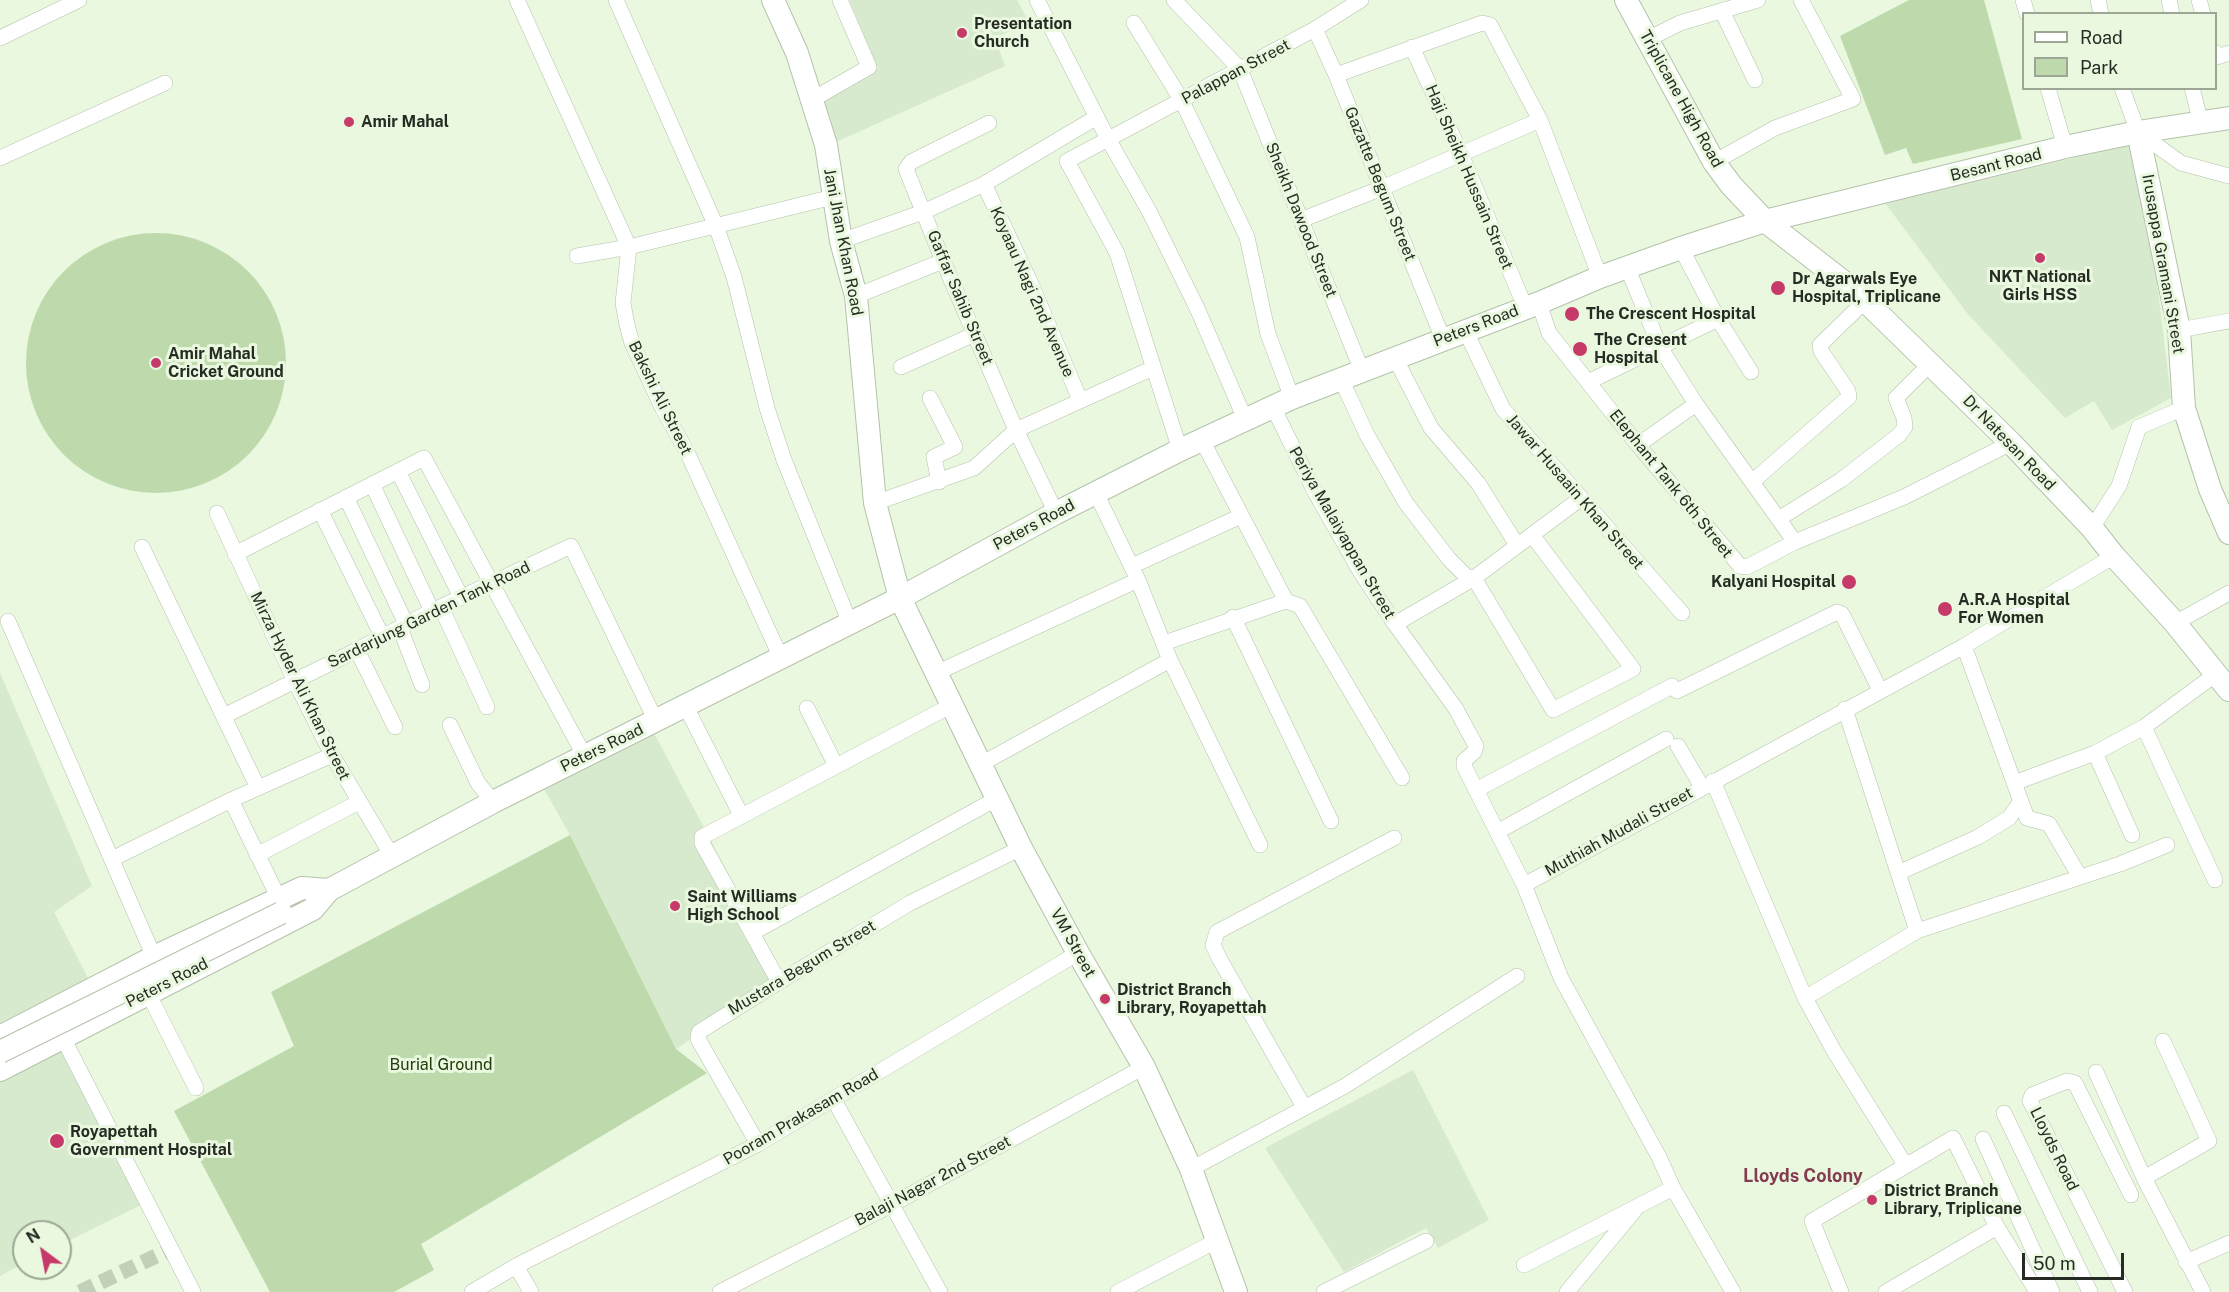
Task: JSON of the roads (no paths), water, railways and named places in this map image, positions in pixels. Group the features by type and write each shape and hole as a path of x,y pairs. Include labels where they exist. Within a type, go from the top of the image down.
{"main road":[{"name":"Jani Jhan Khan Road","path":"773,0 797,53 826,145 841,241 856,296 875,503 900,598"},
{"name":"Triplicane High Road","path":"1626,0 1714,162 1731,185 1765,221"},
{"name":"Besant Road","path":"1765,221 2066,147 2138,132 2229,118"},
{"name":"Irusappa Gramani Street","path":"2138,132 2179,330 2184,408 2210,489 2229,533"},
{"name":"Peters Road","path":"0,1070 313,909 329,890 493,802 900,598 1056,513 1180,450 1282,403 1600,277 1765,221"},
{"name":"Dr Natesan Road","path":"1765,221 1854,290 2011,443 2092,528 2223,682"},
{"name":"VM Street","path":"900,598 1021,848 1144,1067 1191,1169 1236,1292"},
{"path":"0,1052 280,906 329,890"},
{"name":"Peters Road","path":"0,1037 154,957 280,906"}],"street":[{"path":"0,38 79,0"},
{"path":"517,0 629,247"},
{"path":"616,0 716,226 734,277 767,408 784,460 850,623"},
{"path":"813,99 869,67 840,0"},
{"path":"1037,0 1108,139 1149,211 1197,309 1245,419"},
{"name":"Palappan Street","path":"1153,368 1118,253 1068,165 1068,159 1315,29 1361,0"},
{"path":"1648,39 1680,23 1758,0"},
{"path":"1714,162 1775,128 1853,99 1801,0"},
{"path":"1179,1 1240,69"},
{"path":"1722,11 1755,80"},
{"name":"Periya Malaiyappan Street","path":"1134,22 1182,101 1247,237 1282,403 1315,492 1360,571 1456,709 1476,746 1474,752 1466,758 1463,764 1476,790"},
{"path":"1336,75 1487,23 1492,28 1540,120 1600,277"},
{"name":"Gazatte Begum Street","path":"1315,29 1336,75 1443,339"},
{"name":"Haji Sheikh Hussain Street","path":"1412,47 1532,305"},
{"name":"Sheikh Dawood Street","path":"1240,69 1300,220 1351,375 1367,435 1406,503 1449,559 1467,577 1474,578"},
{"path":"0,158 165,83"},
{"path":"2049,90 2066,147"},
{"path":"2123,90 2138,132 2181,163 2229,176"},
{"path":"2193,90 2201,123"},
{"path":"841,241 923,212 984,184 1097,117"},
{"path":"1300,220 1382,188 1540,120"},
{"name":"Gaffar Sahib Street","path":"989,123 910,162 906,169 1016,430 1056,513"},
{"name":"Koyaau Nagi 2nd Avenue","path":"984,184 1032,286 1080,400"},
{"path":"577,256 629,247 833,197"},
{"name":"Bakshi Ali Street","path":"629,247 623,303 632,343 662,407 688,454 781,658"},
{"path":"1681,248 1718,319 1751,372"},
{"path":"856,296 943,261"},
{"path":"1627,267 1660,347 1696,404 1780,518 1795,542"},
{"path":"1752,482 1849,397 1848,391 1821,351 1820,345 1865,301"},
{"name":"Elephant Tank 6th Street","path":"1532,305 1549,333 1638,445 1740,566 1747,567 1795,542 1904,497 2011,443"},
{"path":"1588,382 1718,319"},
{"path":"2179,330 2229,321"},
{"name":"Jawar Husaain Khan Street","path":"1465,330 1503,409 1682,613"},
{"path":"901,367 975,334"},
{"path":"1395,358 1431,428 1478,483 1517,545"},
{"path":"1780,518 1841,480 1899,435 1905,427 1896,398 1930,364"},
{"path":"875,503 974,468 1016,430 1153,368 1180,450"},
{"path":"930,398 955,447 934,457 939,482"},
{"path":"1638,445 1696,404"},
{"path":"2092,528 2119,486 2139,427 2184,408"},
{"path":"1202,440 1286,601"},
{"path":"235,554 424,458 584,755"},
{"path":"398,471 461,597"},
{"path":"372,484 487,707"},
{"path":"1096,493 1135,573 1170,660 1260,845"},
{"path":"346,497 403,626 422,685"},
{"path":"1395,624 1474,578 1580,499"},
{"path":"320,510 382,636"},
{"name":"Mirza Hyder Ali Khan Street","path":"217,513 332,755 392,856"},
{"path":"936,674 1135,573 1241,516"},
{"path":"1474,578 1553,710 1633,669 1532,535"},
{"name":"Sardarjung Garden Tank Road","path":"224,716 461,597 569,546 656,721"},
{"path":"142,547 258,788"},
{"name":"Muthiah Mudali Street","path":"1524,885 1964,646 2114,556"},
{"path":"2175,623 2229,592"},
{"path":"1164,643 1233,617 1286,601 1300,606 1402,778"},
{"path":"1733,1292 1673,1188 1659,1157 1561,978 1524,885 1476,790 1672,687 1677,691 1837,612 1842,614 1880,690"},
{"path":"1233,617 1331,821"},
{"path":"8,621 154,957"},
{"path":"1964,646 2026,818 2049,824 2080,877"},
{"path":"357,650 395,727"},
{"path":"981,764 1170,660"},
{"path":"2014,783 2095,753 2223,682"},
{"path":"779,982 702,843 702,837 952,705"},
{"path":"686,707 741,815"},
{"path":"807,708 836,766"},
{"path":"1845,710 1917,932"},
{"path":"450,725 478,783 493,802"},
{"path":"2144,727 2215,880"},
{"path":"1497,832 1672,742 1707,784 1805,998 1834,1051 1906,1166"},
{"path":"2095,753 2132,835"},
{"path":"112,859 231,800 332,755"},
{"path":"752,933 998,798"},
{"path":"231,800 280,906"},
{"path":"1898,873 1978,837 2009,818 2021,801"},
{"path":"257,855 359,802"},
{"path":"1304,1107 1219,958 1213,945 1217,932 1395,838"},
{"path":"1805,998 1917,932 2120,864 2167,845"},
{"name":"Mustara Begum Street","path":"758,1144 698,1039 702,1029 910,903 1021,848"},
{"name":"Pooram Prakasam Road","path":"472,1292 516,1266 758,1144 1078,952"},
{"path":"1191,1169 1345,1086 1517,976"},
{"path":"148,993 196,1088"},
{"path":"51,1011 62,1038 192,1292"},
{"path":"2144,1179 2210,1141 2163,1041"},
{"name":"Balaji Nagar 2nd Street","path":"720,1292 743,1287 1144,1067"},
{"path":"2096,1072 2144,1179 2203,1292"},
{"name":"Lloyds Road","path":"2125,1292 2030,1101 2032,1095 2067,1081 2074,1083 2131,1196"},
{"path":"834,1100 940,1292"},
{"path":"2004,1113 2090,1292"},
{"path":"1840,1292 1812,1221 1953,1138 1997,1227 2037,1292"},
{"path":"1983,1139 2052,1292"},
{"path":"1524,1265 1673,1188"},
{"path":"1567,1292 1639,1205"},
{"path":"1886,1292 1997,1227"},
{"path":"1118,1292 1216,1241"},
{"path":"1324,1292 1426,1241"},
{"path":"2186,1262 2229,1243"},
{"path":"516,1266 531,1292"}],"tunnel":[{"path":"80,1292 171,1249"}],"place":[{"name":"Presentation Church","path":"962,33"},
{"name":"Amir Mahal","path":"349,122"},
{"name":"NKT National Girls HSS","path":"2040,258"},
{"name":"Dr Agarwals Eye Hospital, Triplicane","path":"1778,288"},
{"name":"The Crescent Hospital","path":"1572,314"},
{"name":"The Cresent Hospital","path":"1580,349"},
{"name":"Amir Mahal Cricket Ground","path":"156,363"},
{"name":"Kalyani Hospital","path":"1849,582"},
{"name":"A.R.A Hospital For Women","path":"1945,609"},
{"name":"Saint Williams High School","path":"675,906"},
{"name":"District Branch Library, Royapettah","path":"1105,999"},
{"name":"Royapettah Government Hospital","path":"57,1141"},
{"name":"District Branch Library, Triplicane","path":"1872,1200"}],"district":[{"name":"Lloyds Colony","path":"1803,1176"}],"park label":[{"name":"Burial Ground","path":"441,1065"}]}
